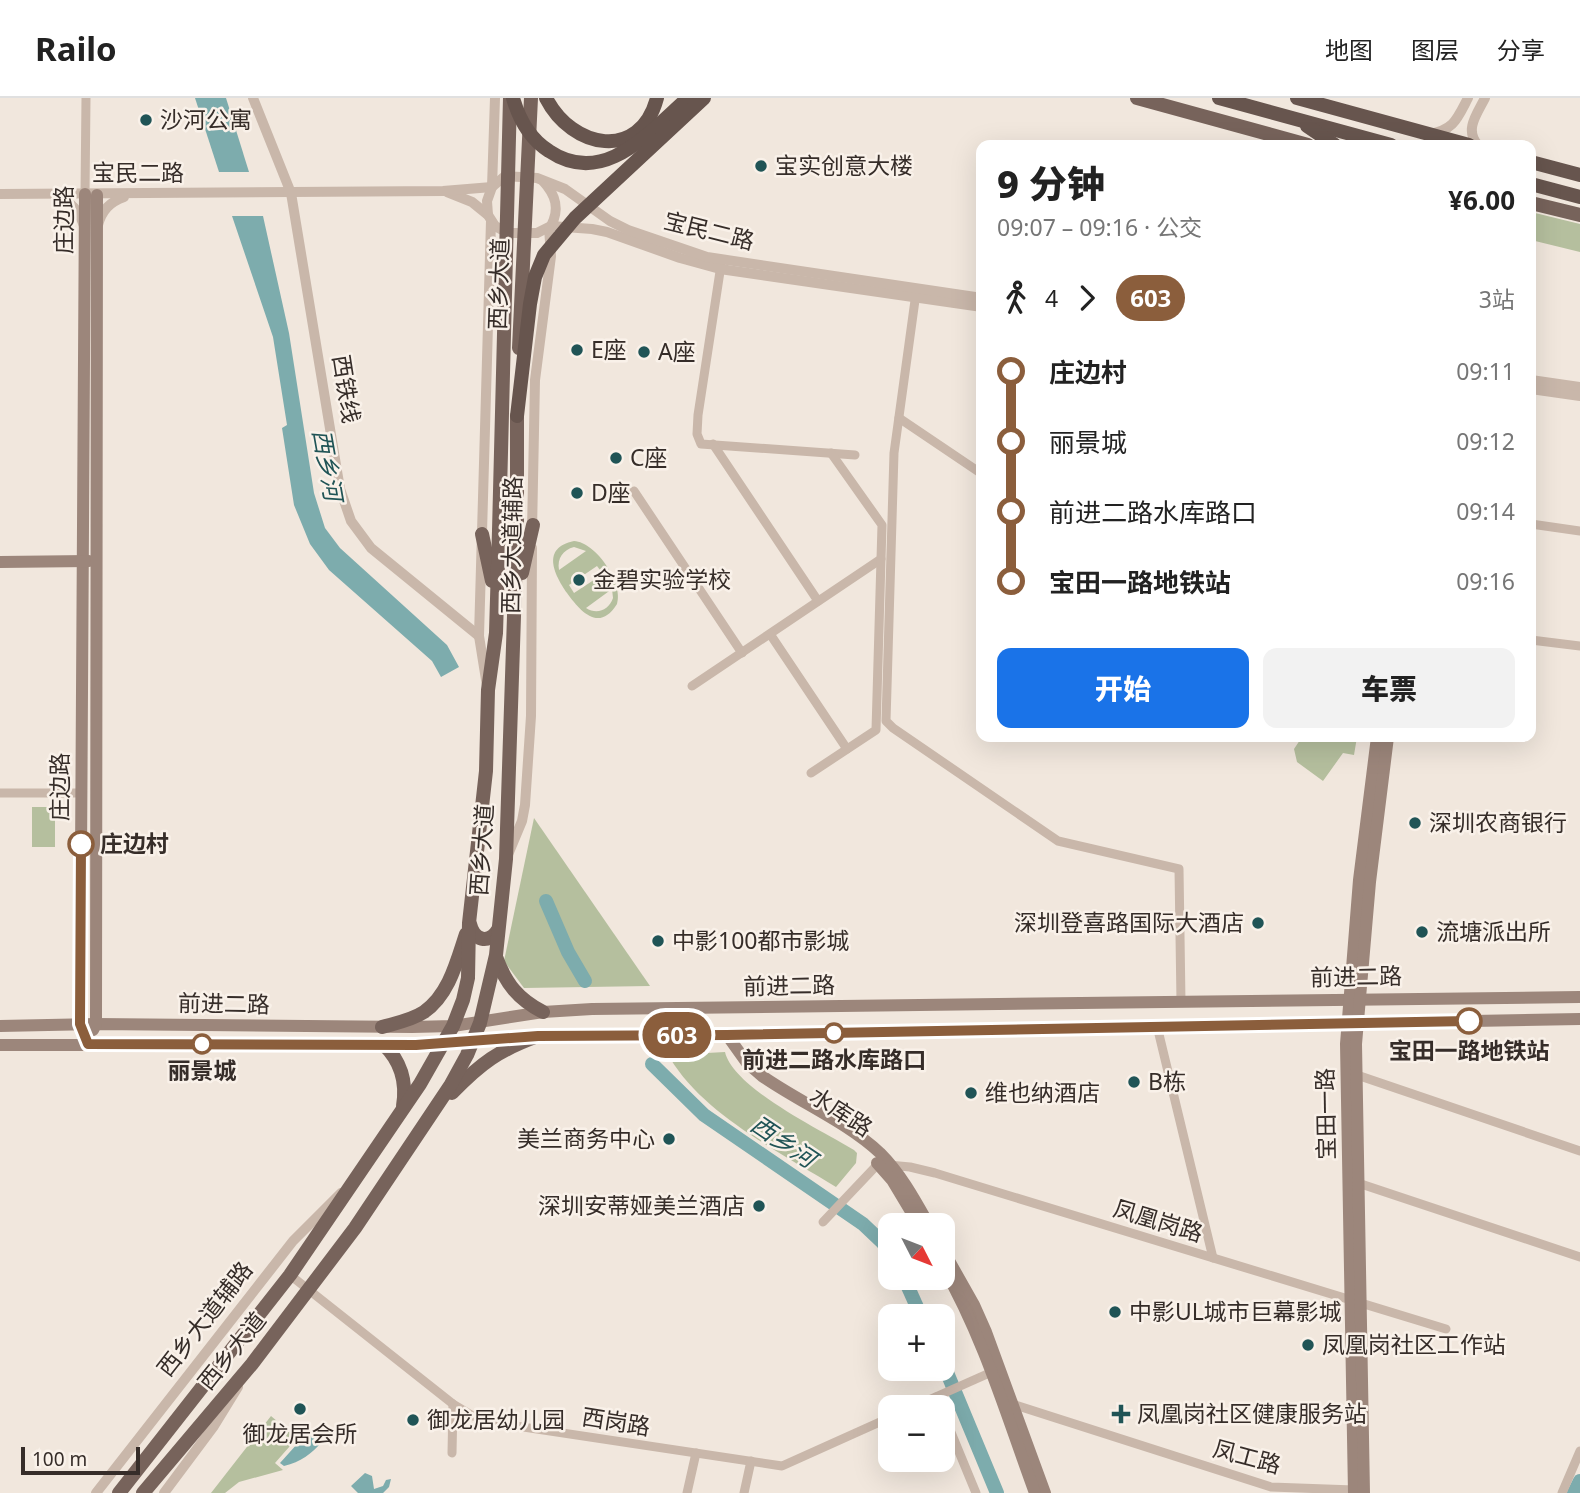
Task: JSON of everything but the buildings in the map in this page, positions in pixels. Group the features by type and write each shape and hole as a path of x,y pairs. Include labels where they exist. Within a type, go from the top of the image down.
{"highway":[{"path":"512,98 525,127 544,148 571,162 586,164 599,162 626,151 688,98"},
{"path":"546,98 558,118 569,128 595,141 610,141 627,136 643,125 653,111 657,98"},
{"path":"517,416 530,304 535,277 544,254 575,218 705,98"},
{"path":"1219,98 1372,140"},
{"path":"1297,98 1450,140"},
{"path":"1297,120 1327,140"},
{"path":"1536,163 1580,175"},
{"path":"1536,185 1580,197"}],"main road":[{"name":"西乡大道","path":"120,1493 289,1275 402,1111 443,1044 460,1008 468,978 469,923 485,771 488,690 497,603 512,98"},
{"name":"西乡大道","path":"144,1493 252,1364 363,1217 450,1086 480,1023 496,955 506,859 517,416 531,98"},
{"path":"1137,98 1290,140"},
{"name":"庄边路","path":"88,1044 96,1024 96,561 91,194"},
{"path":"1536,204 1580,215"},
{"name":"庄边路","path":"88,1044 80,1024 82,561 91,230"},
{"path":"514,605 533,525"},
{"path":"482,534 497,603"},
{"path":"0,562 96,561"},
{"name":"宝田一路","path":"1357,1492 1352,1023 1359,880 1376,742"},
{"name":"宝田一路","path":"1354,998 1387,742"},
{"path":"469,923 474,935 482,940 490,939 498,930"},
{"path":"382,1027 415,1017 435,1003 449,982 469,923"},
{"path":"496,955 513,992 543,1012"},
{"name":"前进二路","path":"0,1026 453,1026 543,1012 592,1009 1580,997"},
{"name":"前进二路","path":"0,1045 443,1044 538,1036 727,1035 1580,1018"},
{"name":"宝田一路","path":"1352,1023 1357,1075 1359,1183 1356,1302"},
{"name":"水库路","path":"727,1035 734,1059 757,1082 856,1144 899,1175 922,1213"},
{"path":"433,1111 485,1061 501,1051 538,1036"},
{"path":"383,1044 392,1052 402,1073 402,1111"},
{"name":"水库路","path":"884,1164 912,1213"},
{"path":"956,1273 974,1305 1035,1493"},
{"path":"956,1290 1012,1404 1045,1493"}],"street":[{"name":"庄边路","path":"86,98 91,194"},
{"name":"西铁线","path":"253,98 291,193 340,489 346,509 355,530 371,548 479,636"},
{"name":"西乡大道辅路","path":"488,690 479,636 490,218 487,201 492,187 495,98"},
{"path":"1428,134 1450,127 1457,120 1468,98"},
{"path":"1475,140 1471,134 1472,125 1485,98"},
{"name":"宝民二路","path":"0,194 443,191 492,187 505,176 537,178 571,193 610,221 628,230 721,264"},
{"name":"西乡大道辅路","path":"506,859 522,821 525,805 531,716 535,380 551,256 550,227 556,215 555,198 548,186 537,178"},
{"name":"宝民二路","path":"443,191 472,202 501,230 508,233 537,233 550,227 607,232 680,258 916,293 976,306"},
{"path":"47,194 68,201 91,230 113,202 134,194"},
{"path":"551,256 561,239 578,228"},
{"path":"721,264 698,415 697,434 701,444 855,455"},
{"name":"宝民二路","path":"916,293 976,298"},
{"path":"916,293 894,453 886,721 1058,841 1179,869 1181,1002"},
{"path":"1536,381 1580,387"},
{"path":"1536,390 1580,396"},
{"path":"899,418 976,470"},
{"path":"713,444 818,601"},
{"path":"811,773 876,730 882,525 831,453"},
{"path":"634,491 742,653"},
{"path":"1536,525 1580,531"},
{"path":"692,686 881,559"},
{"path":"770,634 847,749"},
{"path":"1536,641 1580,646"},
{"path":"0,793 81,793"},
{"path":"1157,1026 1213,1258"},
{"path":"1357,1075 1580,1151"},
{"path":"823,1222 864,1179 884,1164"},
{"name":"凤凰岗路","path":"884,1164 935,1173 1446,1329"},
{"name":"西乡大道辅路","path":"96,1493 293,1241 356,1178"},
{"path":"1359,1183 1580,1258"},
{"name":"西岗路","path":"289,1275 453,1404 473,1416 496,1423 782,1466 878,1423"},
{"path":"164,1493 221,1416 252,1364"},
{"path":"938,1395 995,1371"},
{"path":"452,1453 453,1404"},
{"name":"凤工路","path":"1012,1404 1271,1487 1357,1492"},
{"path":"955,1442 976,1493"},
{"path":"1562,1493 1578,1461 1580,1451"},
{"path":"687,1493 696,1453"},
{"path":"744,1493 751,1461"}],"green space":[{"path":"1536,213 1580,224 1580,252 1536,241"},
{"path":"574,541 582,543 591,548 606,565 618,596 617,604 610,613 597,618 590,616 572,600 562,586 553,562 557,549","holes":["574,547 586,551 559,570 562,555","597,566 603,574 574,593 569,585","612,589 613,598 606,608 598,611 586,608"]},
{"path":"1299,742 1356,742 1354,755 1343,753 1323,781 1297,762 1294,749"},
{"path":"32,807 55,807 55,847 32,847"},
{"path":"534,818 650,986 524,988 504,961"},
{"path":"725,1052 744,1080 761,1094 857,1153 856,1163 836,1187 723,1115 702,1097 670,1058 671,1055"},
{"path":"271,1416 297,1438 275,1463 283,1470 239,1482 225,1493 211,1493"}],"water":[{"path":"195,98 226,98 249,172 219,172"},
{"path":"232,216 263,216 289,333 314,493 325,528 340,548 447,645 459,667 441,677 432,661 329,570 310,544 294,505 282,428 287,425 273,337"},
{"path":"312,1433 322,1442 314,1450 296,1462 284,1466 280,1463 298,1443 301,1445"},
{"path":"365,1473 372,1476 374,1489 391,1479 389,1487 383,1493 358,1493 351,1486"}],"waterway":[{"name":"西乡河","path":"546,901 568,952 585,981"},
{"name":"西乡河","path":"652,1064 704,1115 863,1224 878,1238"},
{"name":"西乡河","path":"909,1290 916,1304"},
{"name":"西乡河","path":"950,1381 997,1493"},
{"path":"1574,1493 1580,1481"}],"bus line":[{"name":"603","path":"81,844 80,1024 88,1044 416,1045 538,1036 1469,1021"}],"place":[{"name":"沙河公寓","path":"146,120"},
{"name":"宝实创意大楼","path":"761,166"},
{"name":"E座","path":"577,350"},
{"name":"A座","path":"644,352"},
{"name":"C座","path":"616,458"},
{"name":"D座","path":"577,493"},
{"name":"金碧实验学校","path":"579,580"},
{"name":"深圳农商银行","path":"1415,823"},
{"name":"庄边村","path":"81,844"},
{"name":"深圳登喜路国际大酒店","path":"1258,923"},
{"name":"流塘派出所","path":"1422,932"},
{"name":"中影100都市影城","path":"658,941"},
{"name":"宝田一路地铁站","path":"1469,1021"},
{"name":"前进二路水库路口","path":"834,1033"},
{"name":"丽景城","path":"202,1044"},
{"name":"B栋","path":"1134,1082"},
{"name":"维也纳酒店","path":"971,1093"},
{"name":"美兰商务中心","path":"669,1139"},
{"name":"深圳安蒂娅美兰酒店","path":"759,1206"},
{"name":"中影UL城市巨幕影城","path":"1115,1312"},
{"name":"凤凰岗社区工作站","path":"1308,1345"},
{"name":"御龙居会所","path":"300,1409"},
{"name":"凤凰岗社区健康服务站","path":"1121,1414"},
{"name":"御龙居幼儿园","path":"413,1420"}]}
